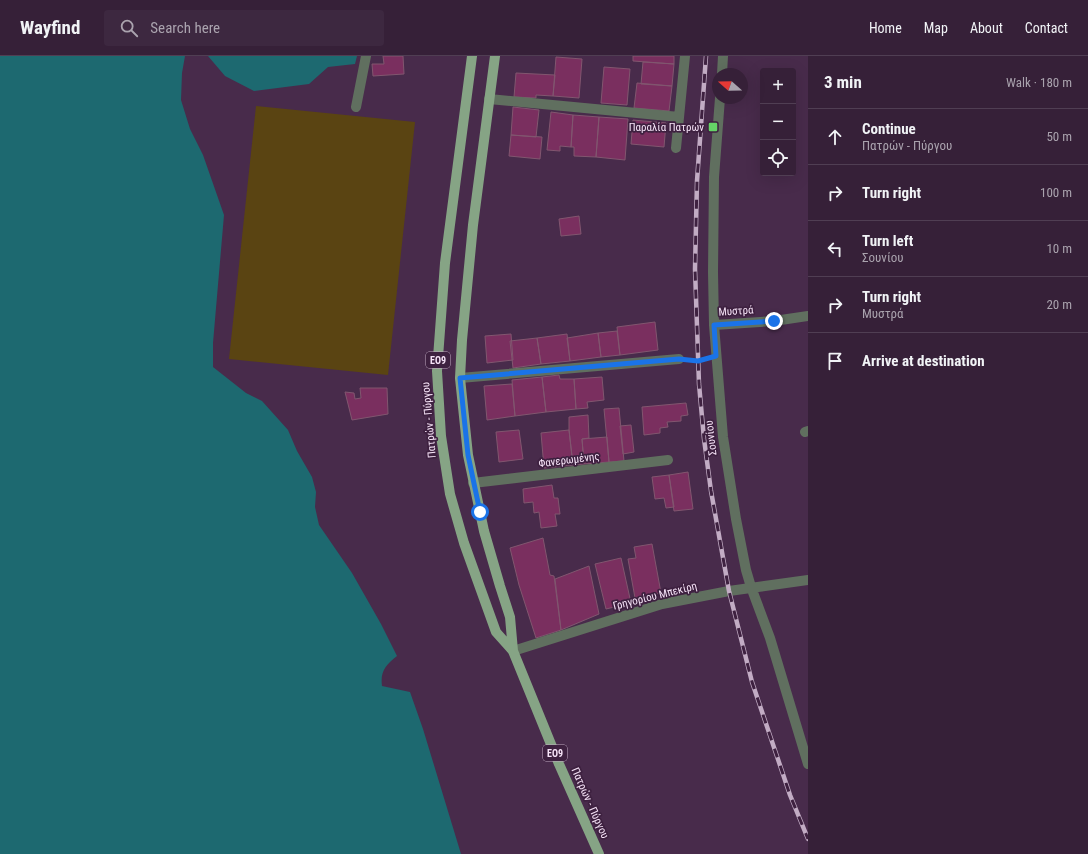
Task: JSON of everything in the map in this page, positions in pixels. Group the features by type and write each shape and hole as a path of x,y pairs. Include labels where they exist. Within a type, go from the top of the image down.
{"main road":[{"name":"Πατρών - Πύργου","path":"472,56 445,263 437,371 441,436 450,494 464,543 496,632 513,651"},
{"name":"Πατρών - Πύργου","path":"495,56 466,287 460,378 465,430 473,483 491,557 510,618 513,651 559,764 599,854"}],"street":[{"path":"356,107 366,56"},
{"path":"676,148 685,56"},
{"path":"723,68 724,56"},
{"path":"489,99 679,117"},
{"name":"Σουνίου","path":"719,104 713,200 714,325 720,418 726,464 744,560 751,587 770,638 808,764"},
{"name":"Μυστρά","path":"714,325 774,321 808,316"},
{"path":"460,378 679,359"},
{"name":"Φανερωμένης","path":"473,483 668,460"},
{"name":"Γρηγορίου Μπεκίρη","path":"513,651 656,606 751,587 808,580"}],"path":[{"path":"679,359 698,361 716,356"}],"shaded area":[{"path":"0,56 185,56 182,73 181,100 190,129 203,155 224,215 213,343 213,367 246,393 262,401 288,430 297,451 312,477 316,492 315,507 319,525 352,573 397,656 390,662 383,672 382,686 410,692 423,729 461,854 0,854"},
{"path":"208,56 357,56 355,64 328,67 309,84 254,91 225,76"},
{"path":"256,106 415,122 388,375 229,359"}],"building":[{"path":"383,56 403,56 404,74 373,76 372,64 384,64"},
{"path":"633,56 674,56 674,64 633,61"},
{"path":"556,57 582,59 579,98 553,96"},
{"path":"643,62 674,64 672,86 641,84"},
{"path":"604,67 630,69 627,105 601,103"},
{"path":"516,73 555,75 553,96 536,95 536,98 514,97"},
{"path":"637,83 672,86 669,111 634,108"},
{"path":"513,107 539,110 536,137 511,135"},
{"path":"551,112 573,115 571,147 560,146 560,151 547,150"},
{"path":"573,115 599,117 596,157 574,156 574,147 571,147"},
{"path":"599,117 628,119 625,160 596,157"},
{"path":"633,120 666,123 664,147 631,144"},
{"path":"511,135 542,137 540,159 509,156"},
{"path":"579,216 581,234 561,236 559,219"},
{"path":"655,322 658,350 620,355 617,327"},
{"path":"617,331 620,355 601,357 598,333"},
{"path":"598,333 601,357 570,361 567,338"},
{"path":"511,334 513,360 487,363 485,336"},
{"path":"567,334 570,361 541,364 537,338"},
{"path":"537,338 541,364 513,368 510,341"},
{"path":"559,375 560,379 574,379 576,409 546,412 542,377"},
{"path":"542,377 546,412 515,416 512,380"},
{"path":"602,377 604,400 587,402 588,408 576,409 574,379"},
{"path":"512,384 515,416 487,420 484,386"},
{"path":"360,388 387,388 388,414 352,420 345,392 354,393 355,399 361,398"},
{"path":"686,403 688,415 681,416 681,421 667,422 668,427 660,428 660,433 644,435 642,407"},
{"path":"619,408 624,461 609,462 604,409"},
{"path":"588,415 589,438 582,439 584,464 573,465 569,417"},
{"path":"631,425 634,452 623,454 620,426"},
{"path":"519,430 523,459 499,462 496,432"},
{"path":"569,430 573,465 544,468 541,433"},
{"path":"607,437 609,462 584,464 582,439"},
{"path":"688,472 693,509 674,511 669,475"},
{"path":"669,475 674,507 666,508 664,498 655,499 652,477"},
{"path":"552,485 554,498 558,498 560,514 555,514 557,526 541,528 539,512 534,513 533,502 524,503 523,489"},
{"path":"543,538 550,575 554,576 561,630 536,638 519,585 510,548"},
{"path":"652,544 661,593 635,598 628,559 636,558 634,547"},
{"path":"621,558 631,603 606,609 595,564"},
{"path":"589,566 599,614 561,630 555,579"}],"railway":[{"path":"706,56 697,181 695,269 699,384 704,439 711,491 729,591 752,682 790,795 808,839"}],"place":[{"name":"Παραλία Πατρών","path":"713,127"}],"route":[{"path":"480,512 468,455 460,378 679,359 698,361 716,356 714,325 774,321"}]}
